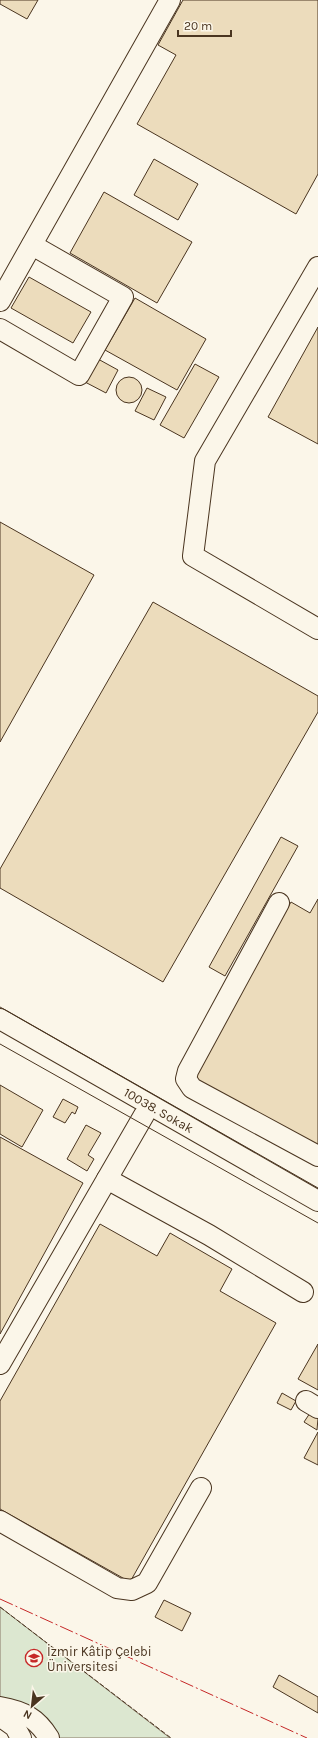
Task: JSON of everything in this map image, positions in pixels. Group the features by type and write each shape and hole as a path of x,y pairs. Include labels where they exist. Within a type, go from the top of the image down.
{"street":[{"path":"0,301 170,0"},
{"path":"0,329 79,375 123,297 32,245"},
{"path":"318,267 205,461 193,556 318,629"},
{"path":"279,903 188,1071 186,1079 192,1088 318,1156"},
{"name":"10038. Sokak","path":"0,1019 318,1201"},
{"name":"10038. Sokak","path":"0,1034 318,1213"},
{"path":"0,1364 144,1115"},
{"path":"107,1179 209,1235 302,1292"},
{"path":"0,1521 117,1588 132,1590 147,1583 201,1488"},
{"path":"0,1707 11,1709 31,1717 42,1726 49,1738"},
{"path":"0,1716 15,1727 21,1738"}],"green space":[{"name":"İzmir Kâtip Çelebi Üniversitesi","path":"0,1607 170,1738 59,1738 49,1721 27,1707 0,1699"}],"building":[{"path":"0,0 38,0 27,19 0,4"},
{"path":"183,0 318,0 318,174 296,214 137,124 176,55 158,45"},
{"path":"154,159 198,184 178,220 134,195"},
{"path":"104,192 192,242 157,303 70,253"},
{"path":"29,277 91,312 73,343 11,308"},
{"path":"135,298 206,339 177,390 105,350"},
{"path":"318,327 318,444 268,417"},
{"path":"98,359 118,370 106,393 85,382"},
{"path":"195,364 219,377 184,438 160,425"},
{"path":"129,377 138,381 142,390 138,399 129,403 120,399 116,390 120,381"},
{"path":"147,388 166,397 154,420 135,411"},
{"path":"0,522 94,575 0,742"},
{"path":"153,602 318,696 318,712 163,982 0,888 0,869"},
{"path":"281,837 298,846 225,976 209,967"},
{"path":"318,899 318,1148 192,1077 291,902 310,913"},
{"path":"0,1085 43,1110 22,1147 0,1134"},
{"path":"63,1099 78,1107 75,1114 72,1112 65,1123 53,1117"},
{"path":"86,1125 101,1133 88,1155 94,1159 87,1171 67,1159"},
{"path":"0,1137 83,1183 0,1334"},
{"path":"100,1224 157,1256 170,1233 232,1269 220,1291 276,1323 130,1582 0,1509 0,1401"},
{"path":"318,1344 318,1390 298,1379"},
{"path":"282,1393 296,1401 291,1410 277,1403"},
{"path":"310,1413 318,1418 317,1430 304,1422"},
{"path":"318,1432 318,1465 304,1458"},
{"path":"164,1600 191,1613 182,1631 155,1617"},
{"path":"279,1675 318,1697 318,1713 273,1687"}],"tram line":[{"path":"0,1007 318,1188"},
{"path":"0,1044 318,1223"}],"fence":[{"path":"0,1607 171,1738"}],"power":[{"path":"0,1599 307,1738"}],"place":[{"name":"İzmir Kâtip Çelebi Üniversitesi","path":"34,1658"}]}
